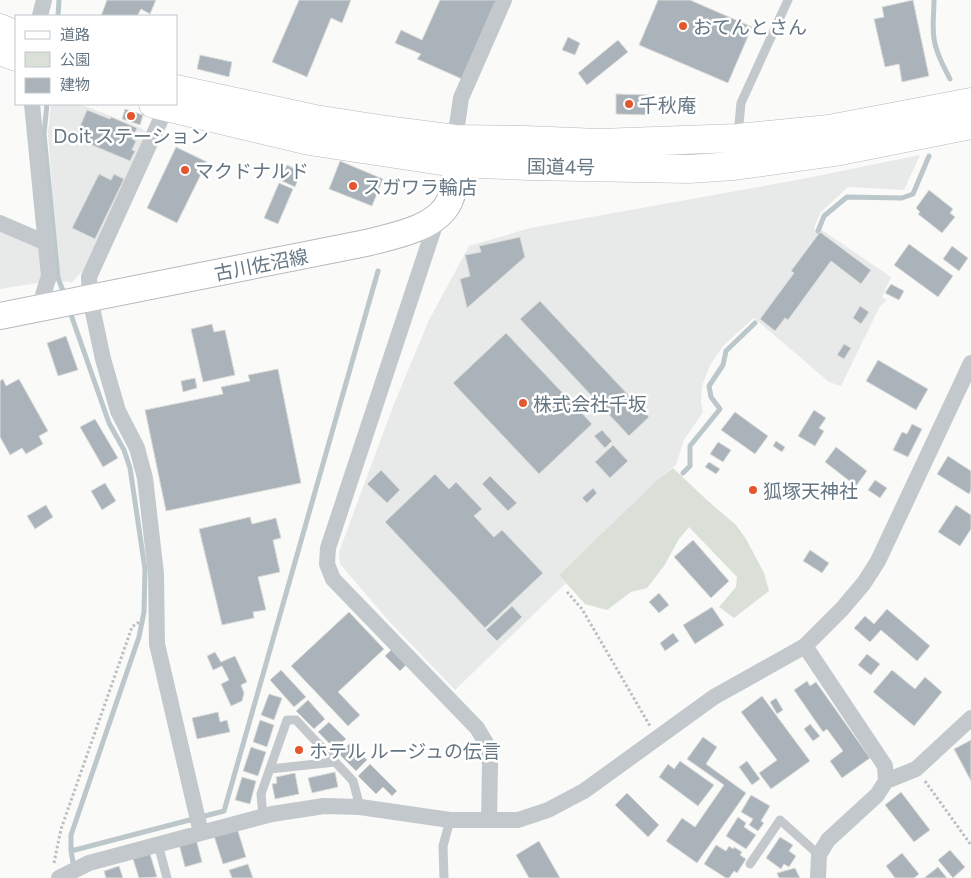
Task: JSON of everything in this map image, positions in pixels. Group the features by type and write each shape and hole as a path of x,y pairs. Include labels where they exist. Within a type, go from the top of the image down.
{"highway":[{"path":"0,28 15,35"},
{"path":"0,51 15,58"},
{"name":"国道4号","path":"455,151 738,138 830,129 971,102"},
{"name":"国道4号","path":"178,105 231,122 309,141 689,170 734,166 835,152 971,125"}],"main road":[{"name":"古川佐沼線","path":"0,316 366,243 412,232 438,216 450,201 455,178 455,151"}],"street":[{"path":"40,15 44,0"},
{"path":"455,151 461,98 504,0"},
{"path":"32,105 44,242 49,276 43,295 66,303 103,360 118,411 137,448 145,478 156,574 157,644 200,830"},
{"path":"66,303 90,277 160,121 163,105"},
{"path":"438,216 328,548 327,564 333,579 477,728 486,743 490,764 489,820"},
{"path":"0,223 44,242"},
{"path":"58,874 200,830 263,816 324,806 360,807 450,820 518,820 548,810 584,791 714,697 806,646 842,609 878,561 971,363"},
{"path":"806,646 885,766 886,781"},
{"path":"818,878 819,856 828,840 877,795 886,781 916,768 971,718"}],"lane":[{"path":"738,138 741,104 788,0"},
{"path":"263,816 262,794 287,720 296,720 353,781 360,807"},
{"path":"270,769 335,762"},
{"path":"444,878 443,846 450,820"},
{"path":"750,864 780,820 819,856"},
{"path":"158,844 167,878"}],"path":[{"path":"567,592 582,609 656,738"},
{"path":"58,874 61,829 132,627 137,623"},
{"path":"916,768 971,845"}],"shaded area":[{"path":"51,105 83,105 141,128 146,132 89,265 72,282 61,281 58,273 48,133"},
{"path":"920,155 904,190 848,187 820,213 814,228 817,233 822,230 891,277 882,297 887,300 880,306 841,386 829,382 754,318 724,345 710,365 702,386 701,402 703,412 684,440 676,465 657,480 559,575 566,583 455,690 388,620 340,564 339,552 394,404 429,320 469,246 530,228 797,180"},
{"path":"0,230 41,248 43,277 38,283 0,289"}],"green space":[{"path":"673,468 736,525 746,539 764,573 769,591 734,618 719,607 736,587 737,577 689,527 679,539 664,566 647,588 631,592 607,610 585,604 559,575 657,480"}],"building":[{"path":"107,0 156,0 150,14 141,9 138,15 101,15"},
{"path":"299,0 351,0 342,23 331,18 307,77 272,62"},
{"path":"440,0 497,0 462,79 417,59 421,54 395,43 401,30 422,40"},
{"path":"658,0 690,0 752,27 728,83 639,45"},
{"path":"913,0 929,76 902,82 899,64 885,67 874,19 884,17 882,7"},
{"path":"568,37 580,43 575,55 562,50"},
{"path":"618,40 628,52 587,85 578,73"},
{"path":"200,55 232,62 229,77 197,69"},
{"path":"616,94 650,95 650,115 616,114"},
{"path":"125,109 143,115 140,125 122,119"},
{"path":"87,110 110,119 111,117 137,128 132,139 136,141 132,150 135,151 130,161 75,138"},
{"path":"176,147 207,162 177,223 147,208"},
{"path":"340,161 383,179 372,206 329,189"},
{"path":"287,165 301,172 295,187 280,180"},
{"path":"99,174 111,180 114,174 124,179 95,239 72,228"},
{"path":"279,183 293,189 278,224 264,218"},
{"path":"929,190 953,209 950,213 955,217 942,233 918,214 920,212 916,208"},
{"path":"820,232 871,270 861,284 831,261 788,320 785,318 775,331 760,319 794,273 791,271"},
{"path":"520,237 525,257 467,308 460,279 470,276 465,255 481,252 479,246"},
{"path":"909,244 953,276 938,297 894,265"},
{"path":"952,246 968,258 959,271 943,259"},
{"path":"891,284 904,291 899,300 885,293"},
{"path":"540,301 649,417 629,436 520,319"},
{"path":"860,306 869,312 861,324 853,318"},
{"path":"212,324 214,332 225,330 235,375 203,382 191,329"},
{"name":"株式会社千坂","path":"506,333 592,424 539,474 453,383"},
{"path":"66,336 78,370 58,376 47,343"},
{"path":"844,344 851,348 844,359 837,355"},
{"path":"878,360 928,389 916,410 866,381"},
{"path":"278,369 301,483 166,511 145,410 223,394 221,387 250,381 248,375"},
{"path":"195,378 197,388 183,392 181,381"},
{"path":"3,379 6,386 19,379 48,431 39,436 43,444 26,454 22,448 10,455 0,437 0,381"},
{"path":"814,410 826,418 819,428 824,431 815,446 798,436"},
{"path":"735,412 768,436 755,454 721,430"},
{"path":"95,419 118,458 103,467 80,427"},
{"path":"912,424 922,429 908,457 893,450 902,432 907,434"},
{"path":"602,430 612,441 605,448 594,436"},
{"path":"776,441 785,447 782,452 773,446"},
{"path":"718,442 731,450 723,462 710,454"},
{"path":"613,445 628,461 610,478 595,462"},
{"path":"836,447 867,471 856,486 825,462"},
{"path":"948,456 971,471 971,490 969,494 937,474"},
{"path":"709,462 720,469 716,474 705,467"},
{"path":"381,470 400,490 387,503 367,484"},
{"path":"435,474 449,489 456,482 482,509 474,516 494,537 502,530 543,573 485,628 385,522"},
{"path":"490,476 517,503 508,511 482,484"},
{"path":"875,480 887,488 880,498 868,490"},
{"path":"105,483 116,501 102,510 91,491"},
{"path":"593,488 597,493 587,503 582,498"},
{"path":"46,505 53,517 35,529 27,516"},
{"path":"956,505 971,515 971,529 960,546 938,532"},
{"path":"250,517 252,524 276,518 281,538 273,540 280,572 258,577 266,610 253,612 254,618 222,625 199,529"},
{"path":"693,540 729,581 711,598 674,557"},
{"path":"810,550 829,563 822,573 803,561"},
{"path":"659,593 669,605 659,613 649,602"},
{"path":"512,606 522,617 497,641 486,630"},
{"path":"712,607 724,625 695,644 683,625"},
{"path":"887,609 930,646 917,661 881,630 870,642 854,628 865,616 874,624"},
{"path":"349,612 384,649 338,692 360,715 348,726 291,666"},
{"path":"673,633 679,641 665,651 660,643"},
{"path":"393,648 408,663 400,671 385,656"},
{"path":"215,652 221,662 235,656 247,682 241,685 244,693 242,701 231,706 221,684 229,680 222,666 213,670 207,656"},
{"path":"867,654 880,664 871,675 858,665"},
{"path":"281,670 306,697 294,707 270,680"},
{"path":"892,670 915,689 925,677 942,692 914,726 873,692"},
{"path":"807,681 810,686 816,682 870,758 842,778 830,761 843,751 827,729 823,732 794,690"},
{"path":"269,694 282,698 274,720 261,715"},
{"path":"762,696 810,761 771,789 759,773 777,760 741,712"},
{"path":"776,698 783,710 777,714 770,702"},
{"path":"308,700 325,719 314,729 296,711"},
{"path":"218,712 220,722 227,720 230,732 197,739 192,718"},
{"path":"260,720 274,725 267,747 253,742"},
{"path":"329,722 346,739 335,749 318,732"},
{"path":"810,724 820,736 813,741 804,729"},
{"path":"703,737 717,747 706,764 746,793 697,863 666,841 682,818 695,827 724,785 687,759"},
{"path":"971,740 971,781 954,749"},
{"path":"350,743 367,760 356,771 339,754"},
{"path":"251,747 266,752 258,776 243,771"},
{"path":"680,761 714,785 698,806 659,777 668,764 674,769"},
{"path":"747,761 760,779 752,785 739,767"},
{"path":"370,764 397,791 392,796 383,787 376,794 358,776"},
{"path":"335,772 338,787 312,793 308,778"},
{"path":"295,773 299,794 275,799 272,784 277,783 276,777"},
{"path":"242,777 256,781 250,804 235,800"},
{"path":"901,792 930,830 914,842 885,805"},
{"path":"627,793 659,825 648,837 615,805"},
{"path":"751,795 770,806 761,821 764,823 758,831 749,825 753,819 741,812"},
{"path":"738,817 746,823 744,827 756,835 746,849 726,836"},
{"path":"237,828 246,857 223,864 214,836"},
{"path":"780,837 793,845 789,851 796,856 789,867 784,864 781,869 766,858"},
{"path":"196,839 202,862 185,867 179,844"},
{"path":"539,841 560,878 529,878 516,855"},
{"path":"716,845 726,851 729,846 733,849 734,847 742,852 740,855 746,859 737,873 734,871 729,878 704,864"},
{"path":"950,850 965,867 953,878 938,860"},
{"path":"902,853 919,874 914,878 895,878 886,866"},
{"path":"150,854 157,877 139,878 133,859"},
{"path":"248,864 253,878 232,878 229,870"},
{"path":"119,866 123,878 106,878 104,871"},
{"path":"938,867 947,878 924,878"},
{"path":"795,868 800,878 779,878 777,873"}],"waterway":[{"path":"58,15 59,0"},
{"path":"934,0 933,29 936,50 950,79"},
{"path":"47,105 44,134 58,278 65,296"},
{"path":"818,231 824,216 847,197 902,198 913,194 929,156"},
{"path":"71,851 224,811 378,271"},
{"path":"69,309 109,423 124,450 130,468 145,569 144,612 139,637 71,835 74,868"},
{"path":"683,473 690,466 690,446 720,409 711,397 709,386 723,365 726,351 755,323"}],"place":[{"name":"おてんとさん","path":"683,26"},
{"name":"千秋庵","path":"629,104"},
{"name":"Doit ステーション","path":"131,116"},
{"name":"マクドナルド","path":"185,170"},
{"name":"スガワラ輪店","path":"353,186"},
{"name":"株式会社千坂","path":"523,403"},
{"name":"狐塚天神社","path":"753,490"},
{"name":"ホテル ルージュの伝言","path":"299,750"}]}
